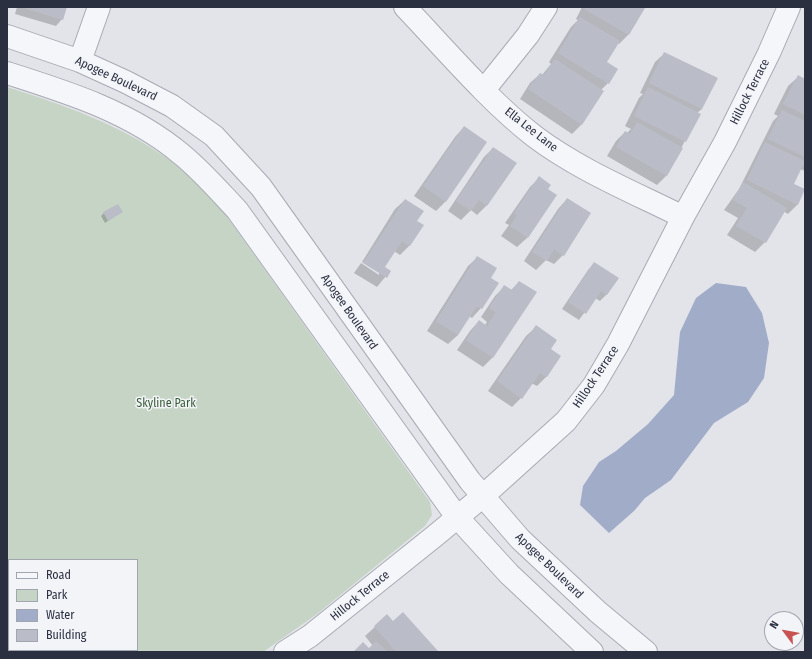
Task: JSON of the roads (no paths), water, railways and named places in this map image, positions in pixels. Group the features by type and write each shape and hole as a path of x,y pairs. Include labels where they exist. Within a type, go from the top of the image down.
{"street":[{"path":"80,61 99,7"},
{"name":"Ella Lee Lane","path":"405,7 484,90 534,136 558,152 684,217"},
{"path":"484,90 528,35 546,7"},
{"name":"Hillock Terrace","path":"285,652 310,636 483,496 566,421 594,385 618,344 728,135 769,53 789,7"},
{"name":"Apogee Boulevard","path":"7,36 80,61 126,82 172,106 214,136 256,181 466,477 520,539 598,612 646,652"},
{"path":"7,73 74,94 115,113 160,138 181,154 208,180 237,210 457,517 509,574 592,652"}],"water":[{"path":"716,283 746,287 762,313 769,343 764,378 748,402 714,423 671,480 645,498 634,511 609,533 580,505 583,486 599,462 616,451 648,424 674,395 680,332 696,298"}],"park label":[{"name":"Skyline Park","path":"166,404"}]}
